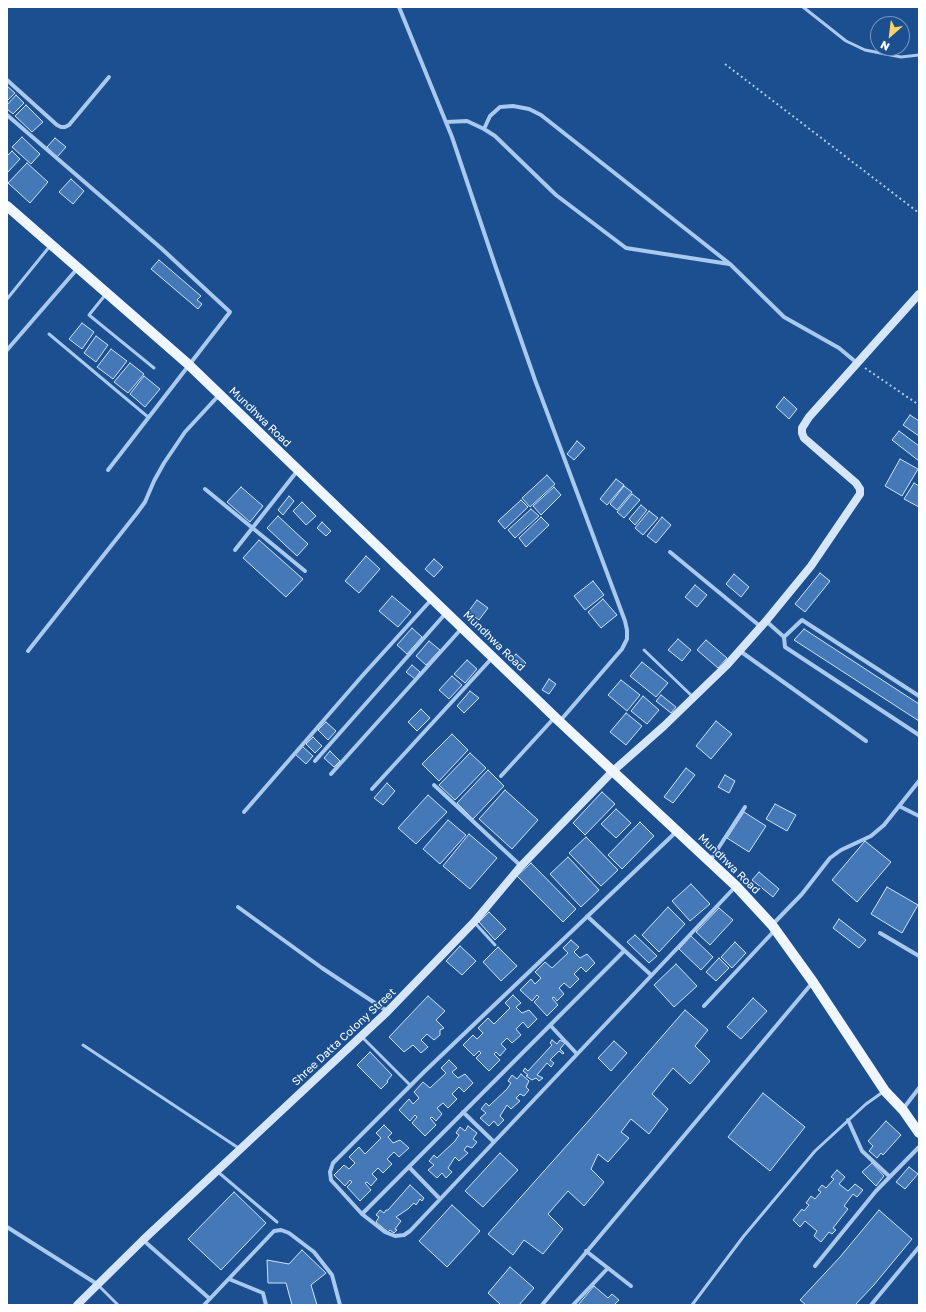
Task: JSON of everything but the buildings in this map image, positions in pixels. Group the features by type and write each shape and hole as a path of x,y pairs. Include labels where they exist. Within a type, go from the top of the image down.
{"main road":[{"name":"Mundhwa Road","path":"7,206 188,364 612,771 736,886 773,928 813,982 885,1091 903,1110 919,1133"}],"street":[{"path":"399,7 446,122 535,380 625,621 627,630 627,639 622,649 558,719 501,776"},
{"path":"7,80 57,125 65,127 69,125 109,77"},
{"path":"484,129 490,116 500,107 513,106 529,109 541,115 730,264 784,317 838,348 857,363 919,294"},
{"path":"7,115 162,249 230,312 188,364 108,470"},
{"path":"446,122 467,121 495,136 556,195 626,248 730,264"},
{"path":"7,350 78,268"},
{"name":"Shree Datta Colony Street","path":"77,1305 97,1284 216,1171 388,1012 474,922 521,866 612,771 664,726 694,697 740,651 764,624 811,566 860,494 860,489 856,483 804,438 802,433 802,428 809,417 857,363"},
{"path":"28,650 145,502 164,463 185,432 220,394"},
{"path":"235,550 298,470"},
{"path":"205,489 305,571"},
{"path":"670,552 764,624 784,636"},
{"path":"244,812 363,675 433,599"},
{"path":"315,761 446,612"},
{"path":"784,636 802,620 919,696"},
{"path":"331,774 462,627"},
{"path":"784,636 785,647 919,735"},
{"path":"740,651 866,741"},
{"path":"372,789 493,657"},
{"path":"704,1006 802,894 830,858 842,850 871,836 884,825 919,781"},
{"path":"434,785 521,866"},
{"path":"710,862 745,806"},
{"path":"899,806 919,816"},
{"path":"677,831 410,1085 333,1163 330,1172 331,1180 362,1214 385,1232 395,1236 404,1235 410,1231 736,886"},
{"path":"238,907 322,968 388,1012"},
{"path":"588,916 651,975"},
{"path":"880,933 919,956"},
{"path":"362,1214 624,951"},
{"path":"542,1305 813,982"},
{"path":"550,1026 577,1054"},
{"path":"903,1110 919,1088"},
{"path":"463,1112 494,1142"},
{"path":"848,1120 862,1151 890,1176"},
{"path":"815,1266 876,1191 919,1147"},
{"path":"409,1167 440,1199"},
{"path":"7,1227 97,1284"},
{"path":"204,1305 274,1232 281,1230 289,1233 314,1252 332,1275 340,1305"},
{"path":"143,1240 210,1299"},
{"path":"871,1305 919,1247"},
{"path":"586,1251 631,1286"},
{"path":"573,1305 608,1268"},
{"path":"229,1279 263,1293 266,1305"}],"lane":[{"path":"803,7 846,41 865,50 901,56 919,55"},
{"path":"7,299 52,244"},
{"path":"107,293 89,315 154,368"},
{"path":"49,334 148,417"},
{"path":"644,650 694,697"},
{"path":"474,922 495,945"},
{"path":"362,1036 410,1085"},
{"path":"84,1045 240,1149"},
{"path":"692,1305 762,1214 816,1152 866,1104 885,1091"},
{"path":"216,1171 277,1222"},
{"path":"97,1284 118,1305"}],"path":[{"path":"725,64 919,213"},
{"path":"857,363 919,405"}]}
